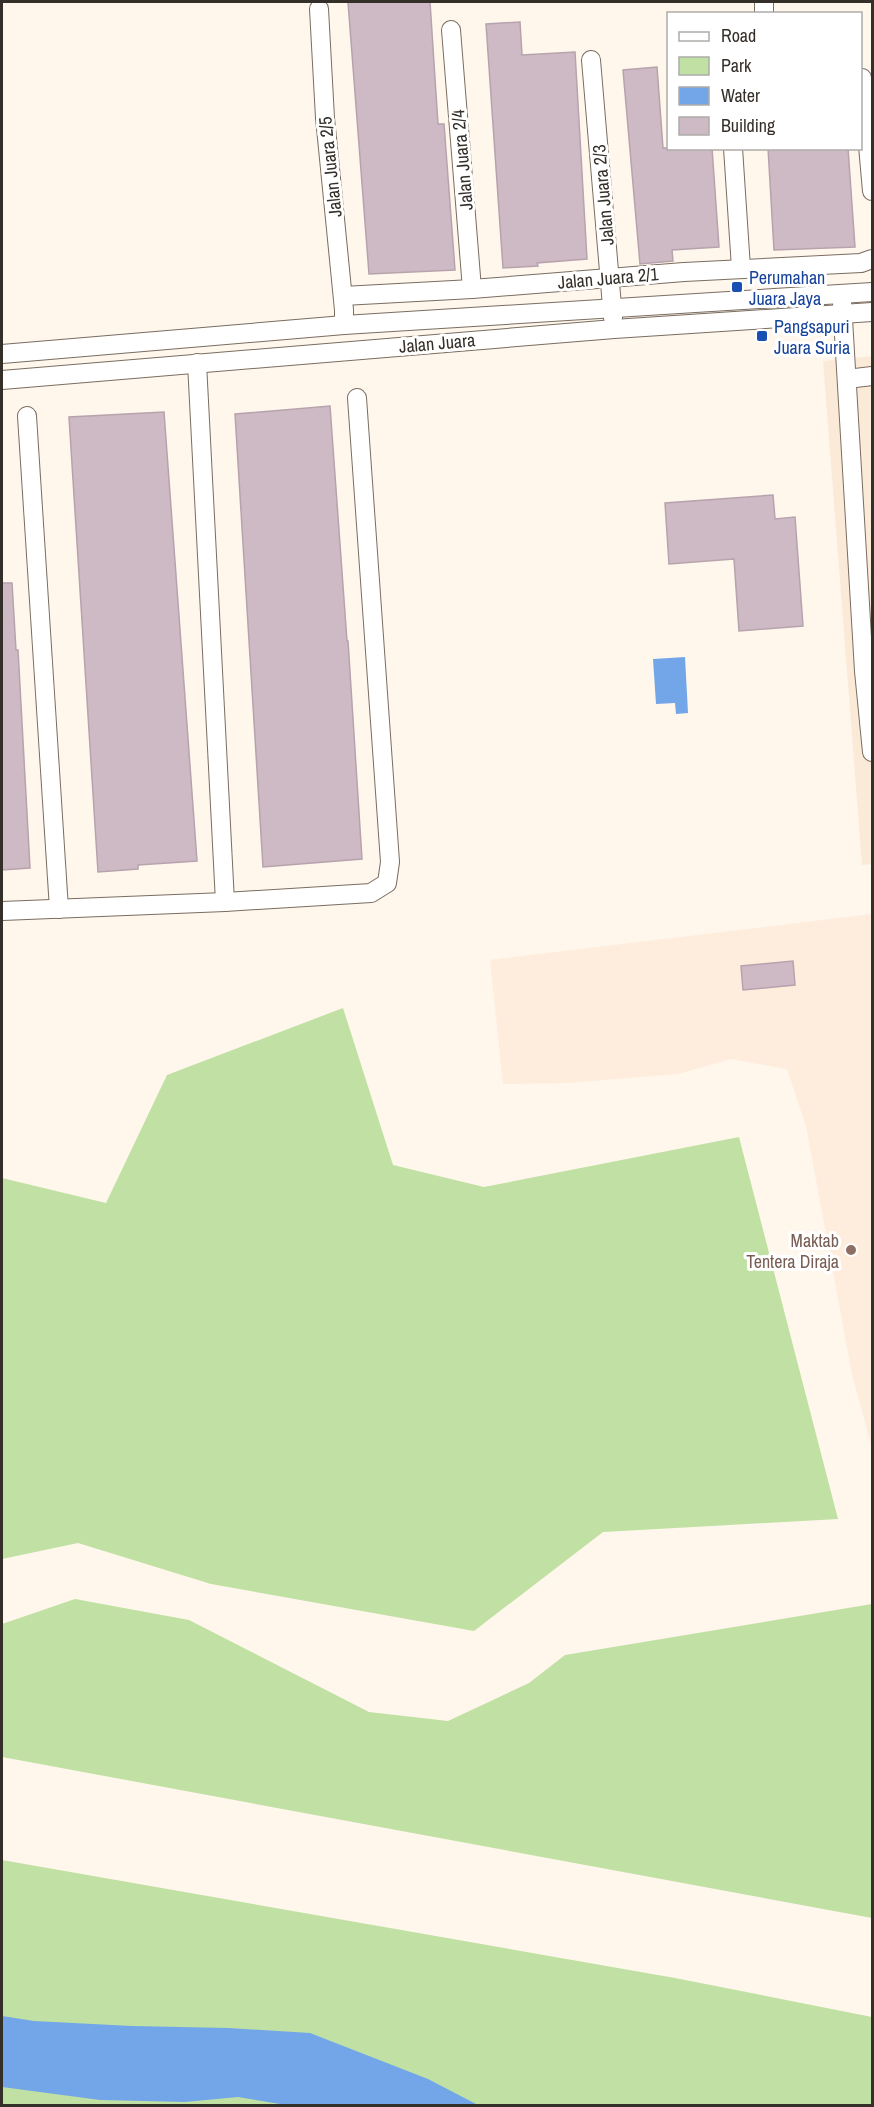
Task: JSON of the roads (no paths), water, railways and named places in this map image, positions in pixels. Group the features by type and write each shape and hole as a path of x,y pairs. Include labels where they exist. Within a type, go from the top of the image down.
{"street":[{"name":"Jalan Juara 2/5","path":"319,9 325,118 344,325"},
{"name":"Jalan Juara 2/4","path":"451,30 472,289"},
{"name":"Jalan Juara 2/3","path":"591,60 614,329"},
{"path":"862,78 873,191"},
{"path":"733,150 741,268"},
{"name":"Jalan Juara 2/1","path":"343,296 472,289 741,268 861,263 873,259"},
{"name":"Jalan Juara","path":"2,354 344,325 873,292"},
{"path":"841,295 873,752"},
{"name":"Jalan Juara","path":"2,380 614,329 873,312"},
{"path":"197,363 225,902"},
{"path":"846,379 873,376"},
{"path":"2,911 225,902 371,893 387,883 390,862 357,398"},
{"path":"27,416 59,909"}],"water":[{"path":"685,657 688,713 676,714 675,703 656,704 653,659"},
{"path":"2,2016 34,2021 310,2033 428,2079 478,2105 292,2106 238,2097 185,2102 100,2100 2,2087"}],"place":[{"name":"Perumahan Juara Jaya","path":"737,287"},
{"name":"Pangsapuri Juara Suria","path":"762,336"},
{"name":"Maktab Tentera Diraja","path":"851,1250"}]}
